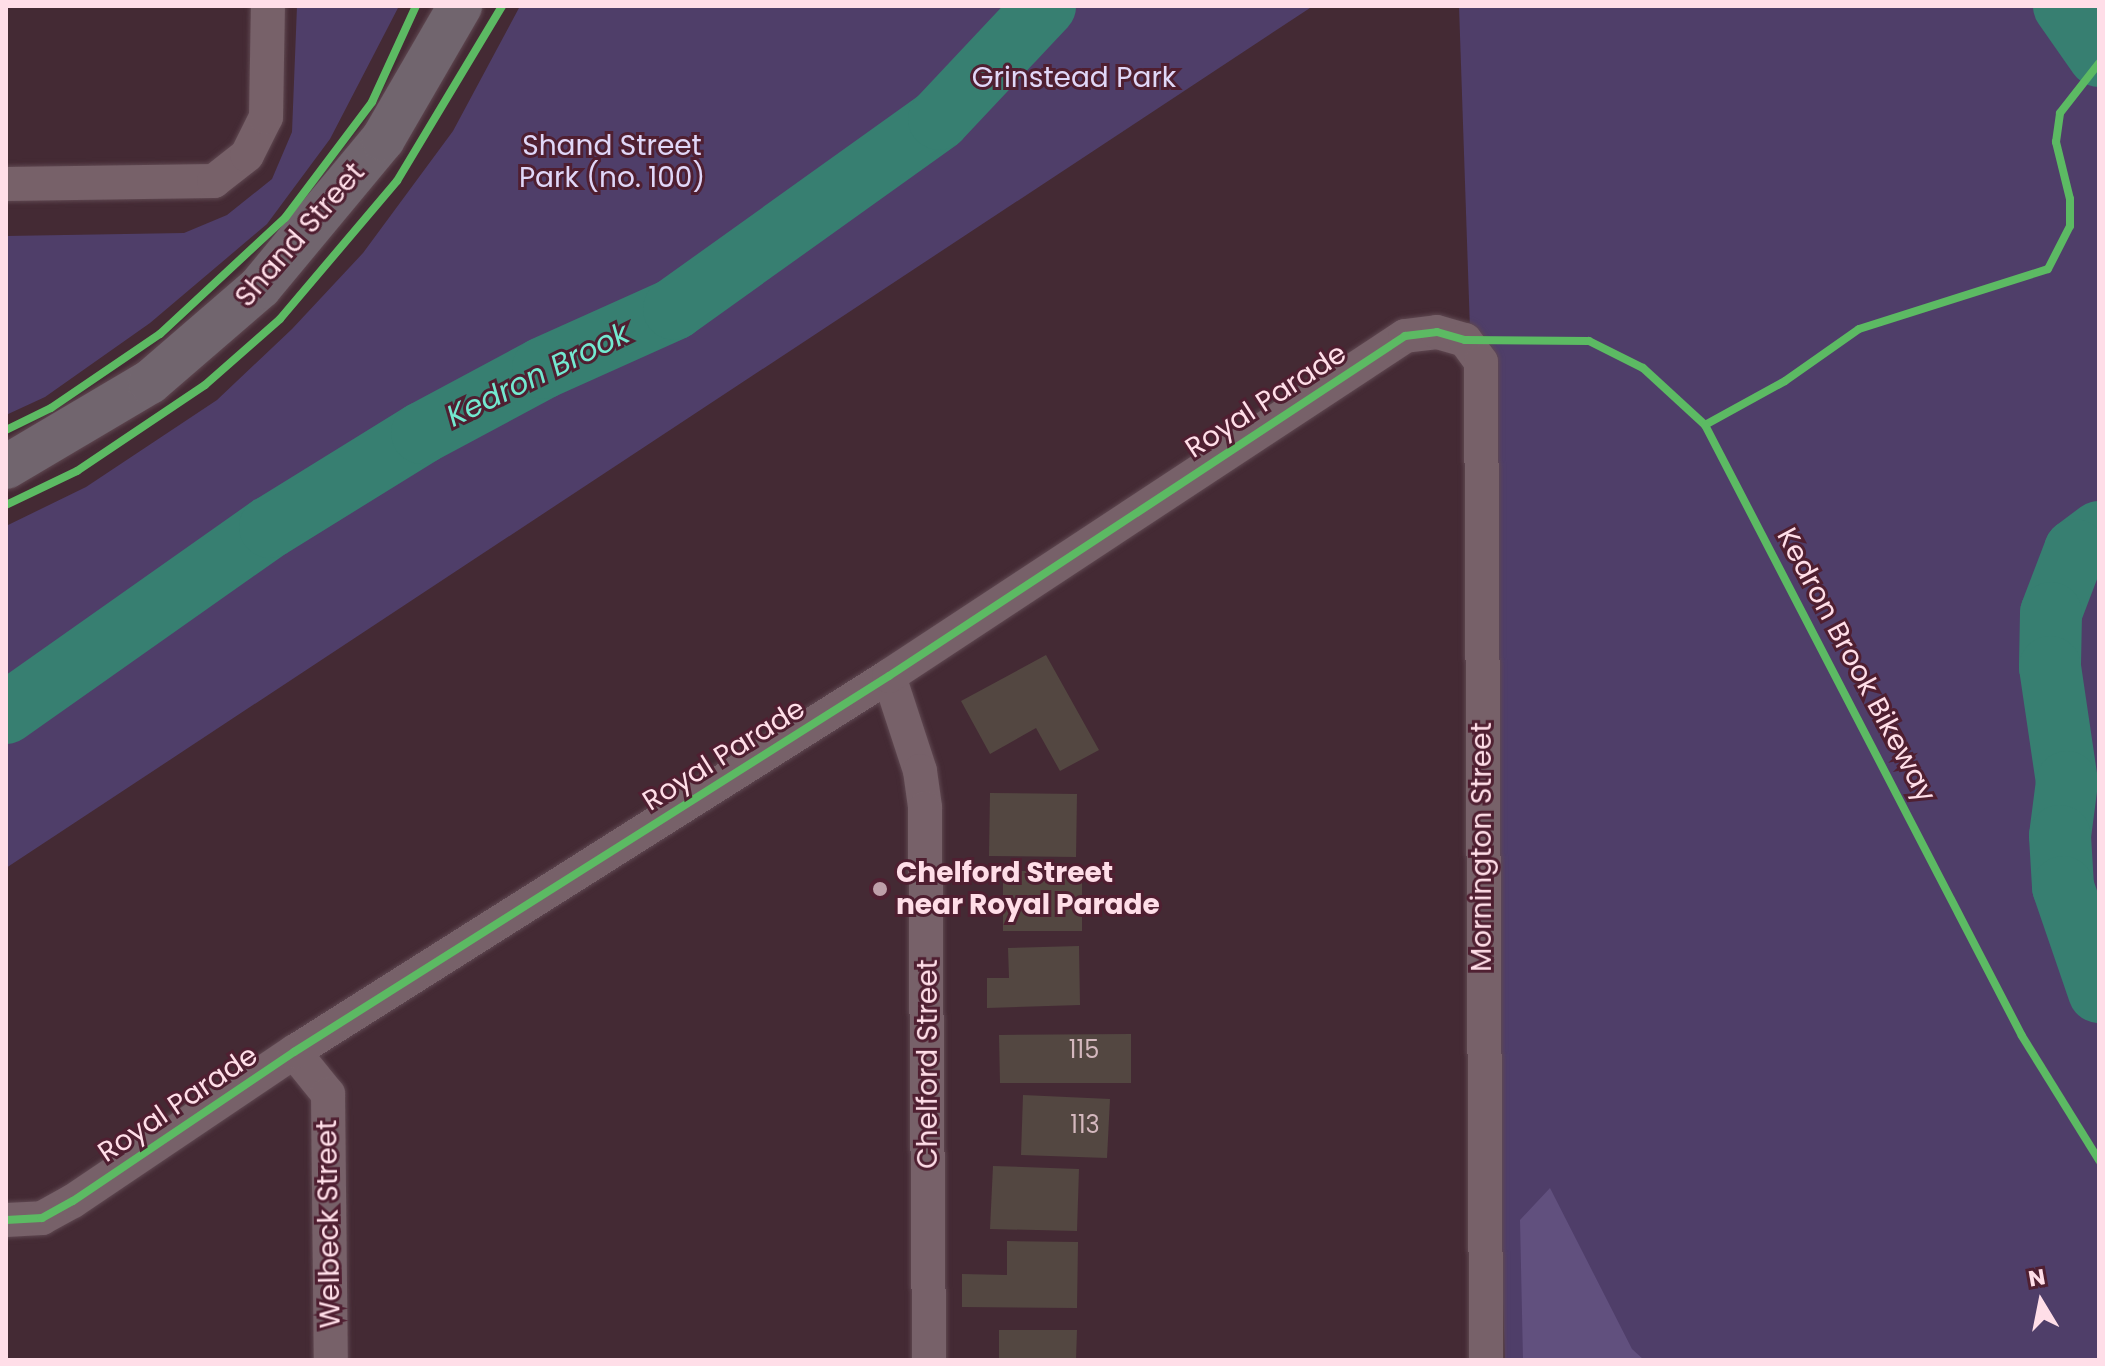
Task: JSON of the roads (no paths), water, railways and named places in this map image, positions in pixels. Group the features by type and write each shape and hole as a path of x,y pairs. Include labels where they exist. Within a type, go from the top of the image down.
{"main road":[{"name":"Shand Street","path":"6,467 150,382 260,287 383,139 460,6"}],"street":[{"path":"6,184 214,181 247,155 266,117 268,6"},
{"name":"Royal Parade","path":"6,1220 42,1218 73,1201 294,1052 889,676 1405,336 1437,332 1465,340"},
{"name":"Mornington Street","path":"1465,340 1481,362 1486,1360"},
{"name":"Chelford Street","path":"889,676 920,771 925,808 929,1360"},
{"name":"Welbeck Street","path":"294,1052 328,1094 331,1360"}],"waterway":[{"name":"Kedron Brook","path":"6,713 270,527 422,433 543,368 674,309 939,119 1045,6"},
{"name":"Kedron Brook","path":"2064,6 2099,56"},
{"name":"Kedron Brook","path":"2099,532 2075,550 2051,613 2050,667 2067,782 2060,836 2063,887 2099,992"}],"place":[{"name":"Chelford Street near Royal Parade","path":"880,889"}],"park label":[{"name":"Grinstead Park","path":"1074,78"},
{"name":"Shand Street Park (no. 100)","path":"612,162"}]}
